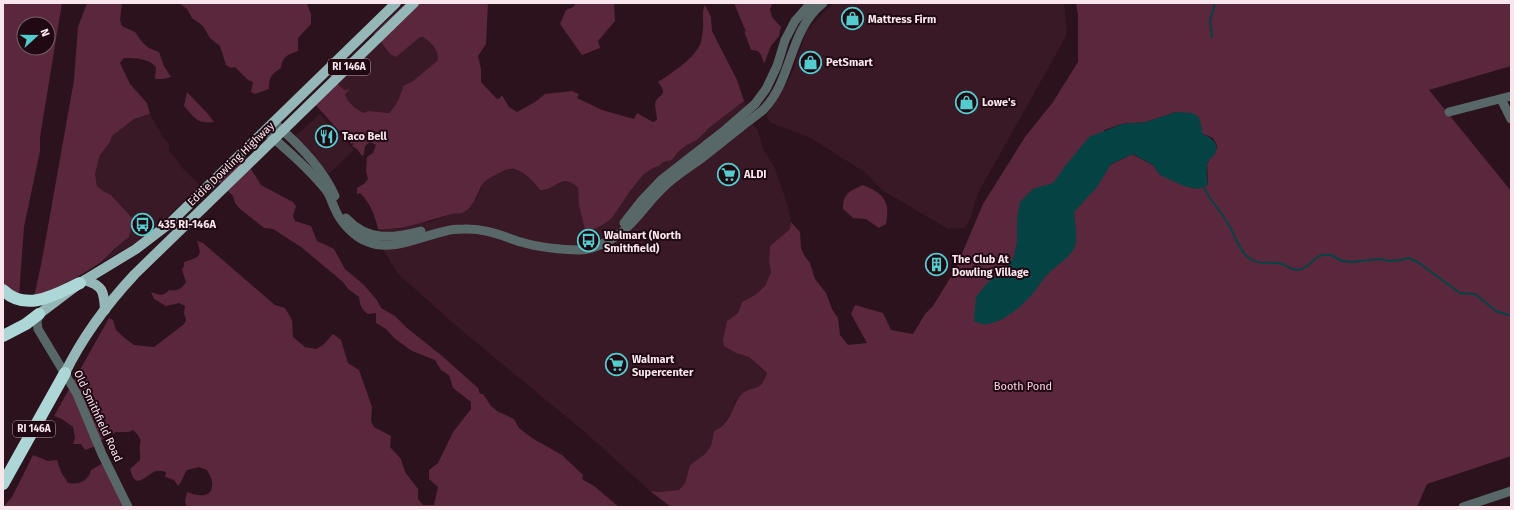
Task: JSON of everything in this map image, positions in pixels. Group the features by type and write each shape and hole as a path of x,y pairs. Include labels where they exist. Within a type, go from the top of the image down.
{"highway":[{"path":"3,290 17,300 33,302 83,281"},
{"name":"RI 146A","path":"3,336 26,324 39,314"},
{"path":"3,331 16,325 26,324 38,329"},
{"name":"RI 146A","path":"3,484 65,373"}],"main road":[{"name":"Eddie Dowling Highway","path":"83,281 131,253 161,231 396,3"},
{"name":"Eddie Dowling Highway","path":"65,373 82,341 104,310 144,264 414,3"},
{"path":"83,281 94,283 100,288 104,298 104,310"},
{"name":"RI 146A","path":"39,314 83,281"}],"street":[{"path":"265,131 329,183 347,220 362,231 373,236 396,237 446,225 476,225 503,230 539,242 586,245 608,236 623,225 642,200 661,180 725,130 755,104 766,89 777,66 785,40 795,21 811,3"},
{"path":"273,122 317,165 319,175 328,192 335,212 344,224 359,237 368,242 387,245 398,244 447,230 478,229 502,234 537,246 578,250 596,247 611,240 626,229 666,184 763,109 775,92 787,68 794,44 802,27 815,10 823,3"},
{"path":"1449,112 1511,96"},
{"path":"1501,99 1511,119"},
{"path":"38,329 37,322 39,314"},
{"name":"Old Smithfield Road","path":"38,329 77,394 102,454 128,507"},
{"path":"1463,507 1511,491"}],"shaded area":[{"path":"834,3 1064,3 1067,32 1064,40 977,195 972,215 965,228 948,229 882,190 866,173 811,138 771,123 766,116 791,76 807,30"},
{"path":"420,37 427,39 439,57 437,61 413,81 403,86 400,98 389,113 369,111 363,113 350,103 345,94 349,89 344,90 334,80 379,40 390,54"},
{"path":"744,101 753,124 758,131 764,151 774,166 788,206 791,222 790,229 770,246 769,262 771,272 765,286 755,295 742,302 738,313 727,321 736,353 749,357 767,374 764,383 758,388 752,389 735,401 732,411 724,424 714,431 711,446 705,454 690,465 685,483 679,490 658,492 650,491 586,433 461,330 398,274 380,245 377,231 378,229 398,229 432,221 451,214 464,212 477,198 483,183 491,177 507,170 514,169 521,172 545,191 555,185 568,181 572,182 578,188 578,196 585,230 612,218 630,191 644,174 659,166 663,162 672,160 679,151 697,140 709,128"},
{"path":"150,114 163,137 169,143 169,151 183,169 200,185 154,230 141,240 99,264 115,250 120,243 129,237 133,219 111,195 97,186 95,173 100,155 110,142 112,136 134,119"},
{"path":"320,114 354,150 329,174 295,136"}],"green space":[{"path":"3,3 62,3 56,40 56,16 16,16 16,56 53,56 40,137 40,151 24,227 19,296 3,284"},
{"path":"87,3 122,3 120,20 122,26 135,32 142,42 149,48 159,52 164,66 171,77 155,79 156,67 145,60 137,58 124,58 120,63 130,84 147,103 150,114 134,119 112,136 110,142 100,155 95,174 97,186 111,195 133,219 129,237 102,261 91,268 42,295 34,297 74,80 78,27"},
{"path":"179,3 308,3 307,4 311,14 311,24 298,38 298,51 286,56 281,68 271,77 269,89 255,94 251,92 253,82 248,80 235,67 231,68 226,65 220,46 210,38 203,26 192,18 187,9"},
{"path":"406,3 488,3 486,44 478,56 481,69 481,82 497,99 502,95 509,107 517,112 535,102 545,94 572,91 579,94 577,98 602,110 634,119 637,113 653,122 657,120 656,101 663,93 663,90 658,82 687,61 700,45 703,29 703,11 705,5 711,17 712,31 737,80 744,101 709,128 697,140 679,151 672,160 663,162 659,166 644,174 630,191 612,218 594,229 585,230 579,205 578,188 572,183 567,181 562,182 545,190 540,190 525,175 518,170 512,169 505,170 485,182 475,200 463,213 452,214 406,227 378,229 374,214 369,205 360,193 357,194 357,188 368,179 366,171 367,157 373,153 376,145 370,142 365,146 364,154 362,156 357,149 352,146 354,143 351,144 346,133 339,131 312,101 334,80 344,90 350,89 345,94 346,97 352,105 363,113 369,111 389,113 398,101 403,86 413,81 437,61 438,58 436,51 429,41 423,37 420,37 396,57 390,54 374,33"},
{"path":"576,3 614,3 615,21 598,41 600,48 582,55 560,24 566,10 573,7"},
{"path":"734,3 773,3 770,9 772,17 781,27 779,36 771,46 764,64 762,56 759,52 751,50 744,31 746,32"},
{"name":"Booth Pond","path":"1076,3 1511,3 1511,66 1429,90 1511,191 1511,456 1427,484 1417,507 671,507 650,491 658,492 679,490 685,483 690,465 705,454 711,446 714,431 722,426 727,420 742,394 762,384 767,373 749,357 736,353 724,346 723,340 727,321 738,313 742,302 755,295 765,286 771,272 769,262 770,246 790,229 791,222 800,232 801,248 810,263 815,279 826,293 832,309 838,318 840,335 848,345 867,343 851,314 855,305 883,313 891,330 913,334 925,314 933,306 955,270 983,204 1025,137 1053,102 1078,62 1078,15","holes":["1176,112 1203,134 1213,138 1217,146 1207,165 1208,185 1160,175 1153,165 1132,154 1110,165 1104,130 1122,124 1146,122"]},
{"path":"187,92 214,122 199,121 191,114 184,106"},
{"path":"241,153 261,185 293,202 296,206 293,216 295,221 311,226 317,241 334,249 345,269 364,285 377,300 381,308 395,316 407,328 441,355 478,388 480,394 483,394 491,406 497,411 514,419 519,428 532,438 562,455 583,475 582,479 594,486 619,507 187,507 185,502 187,492 206,495 211,490 212,481 207,470 199,467 187,470 178,486 174,480 165,477 166,472 161,471 154,472 137,481 133,478 130,469 140,460 141,441 133,430 129,432 116,432 97,442 96,446 85,450 81,444 73,444 75,438 73,427 62,419 54,416 109,318 113,320 116,330 134,345 154,347 184,324 186,320 184,313 185,306 179,303 166,306 154,299 151,292 159,295 169,290 177,290 183,286 186,282 182,270 184,262 198,256 200,250 197,241 203,243 275,305 285,308 292,320 293,337 305,347 316,349 323,345 333,334 341,340 348,363 359,370 372,407 371,421 374,427 391,436 390,447 401,459 405,472 418,489 418,499 423,505 434,505 438,487 429,479 429,470 438,463 453,432 471,409 471,402 453,388 449,375 441,370 435,360 412,351 394,338 386,329 376,323 376,313 368,314 361,307 359,297 348,289 343,282 301,247 273,229 264,228 239,208 235,203 233,196 215,178"},
{"path":"863,185 876,191 884,199 886,204 886,224 879,228 866,219 853,218 843,209 844,199 848,193"},
{"path":"33,455 48,461 57,460 61,472 68,483 79,483 88,477 91,470 105,462 128,507 3,507 12,497"}],"water":[{"path":"1176,112 1192,113 1199,117 1203,134 1210,138 1216,145 1214,156 1209,160 1207,165 1208,185 1197,189 1184,186 1160,175 1153,165 1133,154 1111,164 1097,187 1074,212 1076,238 1075,246 1071,253 1047,275 1030,297 1011,314 997,322 990,324 982,324 974,321 976,297 989,281 1006,269 1014,256 1017,241 1017,220 1020,202 1033,189 1053,183 1089,137 1122,124 1146,122"}],"waterway":[{"path":"1212,37 1210,21 1215,3"},
{"path":"1203,187 1209,196"},
{"path":"1209,197 1228,223 1241,249 1252,260 1278,263 1293,270 1298,270 1303,269 1320,256 1330,255"},
{"path":"1331,255 1342,261 1351,262 1380,259 1389,261 1409,258 1419,263 1460,293 1475,294 1496,311 1511,316"}],"place":[{"name":"Mattress Firm","path":"852,19"},
{"name":"PetSmart","path":"810,62"},
{"name":"Lowe's","path":"967,102"},
{"name":"Taco Bell","path":"327,136"},
{"name":"ALDI","path":"728,174"},
{"name":"435 RI-146A","path":"143,224"},
{"name":"Walmart (North Smithfield)","path":"588,241"},
{"name":"The Club At Dowling Village","path":"936,265"},
{"name":"Walmart Supercenter","path":"616,365"}]}
